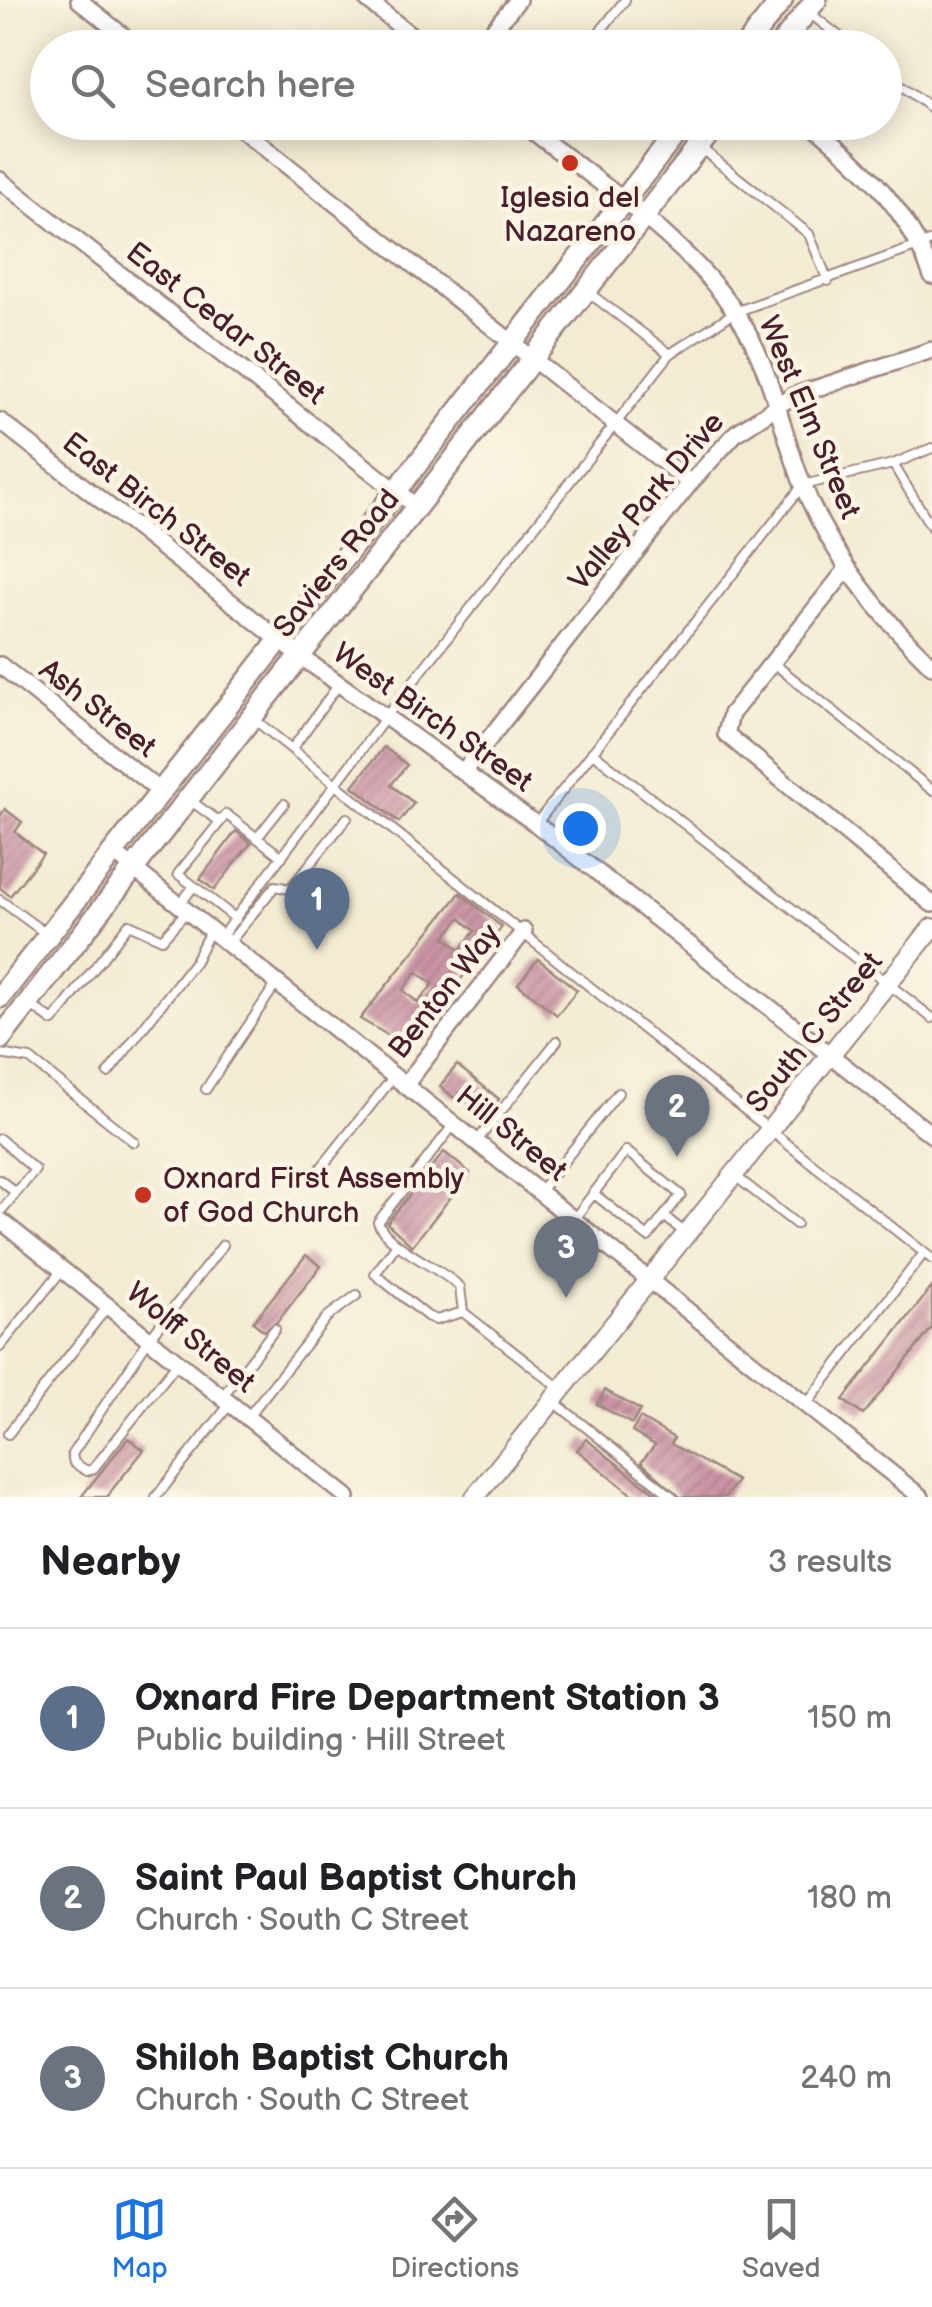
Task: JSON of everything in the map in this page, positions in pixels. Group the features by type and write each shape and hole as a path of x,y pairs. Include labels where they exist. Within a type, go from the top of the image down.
{"main road":[{"path":"758,30 782,0"},
{"path":"793,30 812,6"},
{"name":"Saviers Road","path":"0,997 671,140"},
{"name":"Saviers Road","path":"0,1039 704,140"}],"street":[{"path":"79,0 116,30"},
{"path":"367,0 404,30"},
{"path":"493,30 518,0"},
{"path":"255,140 690,483"},
{"name":"West Elm Street","path":"544,140 697,266 735,312 768,382 802,485 847,569 932,666"},
{"path":"831,140 889,196 927,245 932,276"},
{"name":"East Cedar Street","path":"0,180 418,508"},
{"name":"Valley Park Drive","path":"463,772 690,483 736,433 774,406 932,350"},
{"name":"East Birch Street","path":"0,421 279,640"},
{"path":"847,569 732,714 726,729 738,748 932,904"},
{"name":"West Birch Street","path":"279,640 536,824 932,1135"},
{"name":"Ash Street","path":"0,665 162,793"},
{"name":"Hill Street","path":"113,852 921,1497"},
{"name":"South C Street","path":"474,1497 932,928"},
{"name":"Benton Way","path":"401,1080 524,931"},
{"name":"Wolff Street","path":"0,1220 347,1497"}],"lane":[{"path":"601,30 625,0"},
{"path":"812,6 836,30"},
{"path":"902,86 932,109"},
{"path":"699,146 809,234 828,281"},
{"path":"221,936 670,354 735,312 927,245"},
{"path":"586,291 670,354"},
{"path":"536,824 802,485 893,464 932,448"},
{"path":"893,464 932,528"},
{"path":"772,662 932,790"},
{"path":"292,749 339,684"},
{"path":"251,718 524,931 928,1256 806,1405"},
{"path":"592,752 932,1018"},
{"path":"188,798 220,822"},
{"path":"257,838 284,804"},
{"path":"236,918 178,874 226,814 282,857"},
{"path":"108,1073 195,961 275,886 290,890 347,818"},
{"path":"28,1003 52,1021 129,924 162,939 194,886"},
{"path":"0,900 48,936"},
{"path":"206,1089 278,981"},
{"path":"477,1141 557,1041"},
{"path":"0,1054 30,1060 134,1142"},
{"path":"321,1168 401,1080"},
{"path":"540,1191 618,1094"},
{"path":"455,1123 382,1214 378,1226 397,1244 424,1258 460,1287 464,1312 673,1497"},
{"path":"0,1139 34,1170 0,1212"},
{"path":"574,1219 626,1150 681,1194 648,1237 594,1193"},
{"path":"734,1175 796,1224"},
{"path":"0,1180 16,1192"},
{"path":"664,1216 686,1233"},
{"path":"397,1244 375,1274 436,1320 464,1312"},
{"path":"178,1362 93,1469 74,1463 74,1449 149,1340 223,1246"},
{"path":"0,1347 62,1270"},
{"path":"247,1418 326,1317 357,1295"},
{"path":"8,1434 108,1306"},
{"path":"156,1497 275,1329"}],"building":[{"path":"384,747 407,765 391,785 414,803 399,822 353,786"},
{"path":"5,809 22,822 15,832 43,854 10,896 0,888 0,816"},
{"path":"236,831 251,843 214,890 200,879"},
{"path":"460,893 502,927 402,1054 387,1042 391,1037 360,1019","holes":["460,918 475,931 460,950 445,937","417,972 433,984 418,1003 403,990"]},
{"path":"538,959 577,990 557,1015 518,984"},
{"path":"457,1065 499,1099 484,1118 459,1093 454,1098 440,1086"},
{"path":"444,1152 470,1173 412,1246 387,1223"},
{"path":"306,1255 321,1266 277,1322 264,1331 253,1322"},
{"path":"932,1287 932,1328 863,1415 843,1400"},
{"path":"605,1390 640,1410 632,1424 597,1404"},
{"path":"640,1418 674,1438 671,1444 737,1481 725,1497 680,1497 641,1462 655,1445 632,1432"},
{"path":"128,1438 144,1450 106,1497 81,1497"},
{"path":"586,1439 661,1497 635,1497 577,1450"}],"place":[{"name":"Iglesia del Nazareno","path":"570,163"},
{"name":"Oxnard Fire Department Station 3","path":"317,950"},
{"name":"Saint Paul Baptist Church","path":"677,1157"},
{"name":"Oxnard First Assembly of God Church","path":"143,1195"},
{"name":"Shiloh Baptist Church","path":"566,1298"}]}
